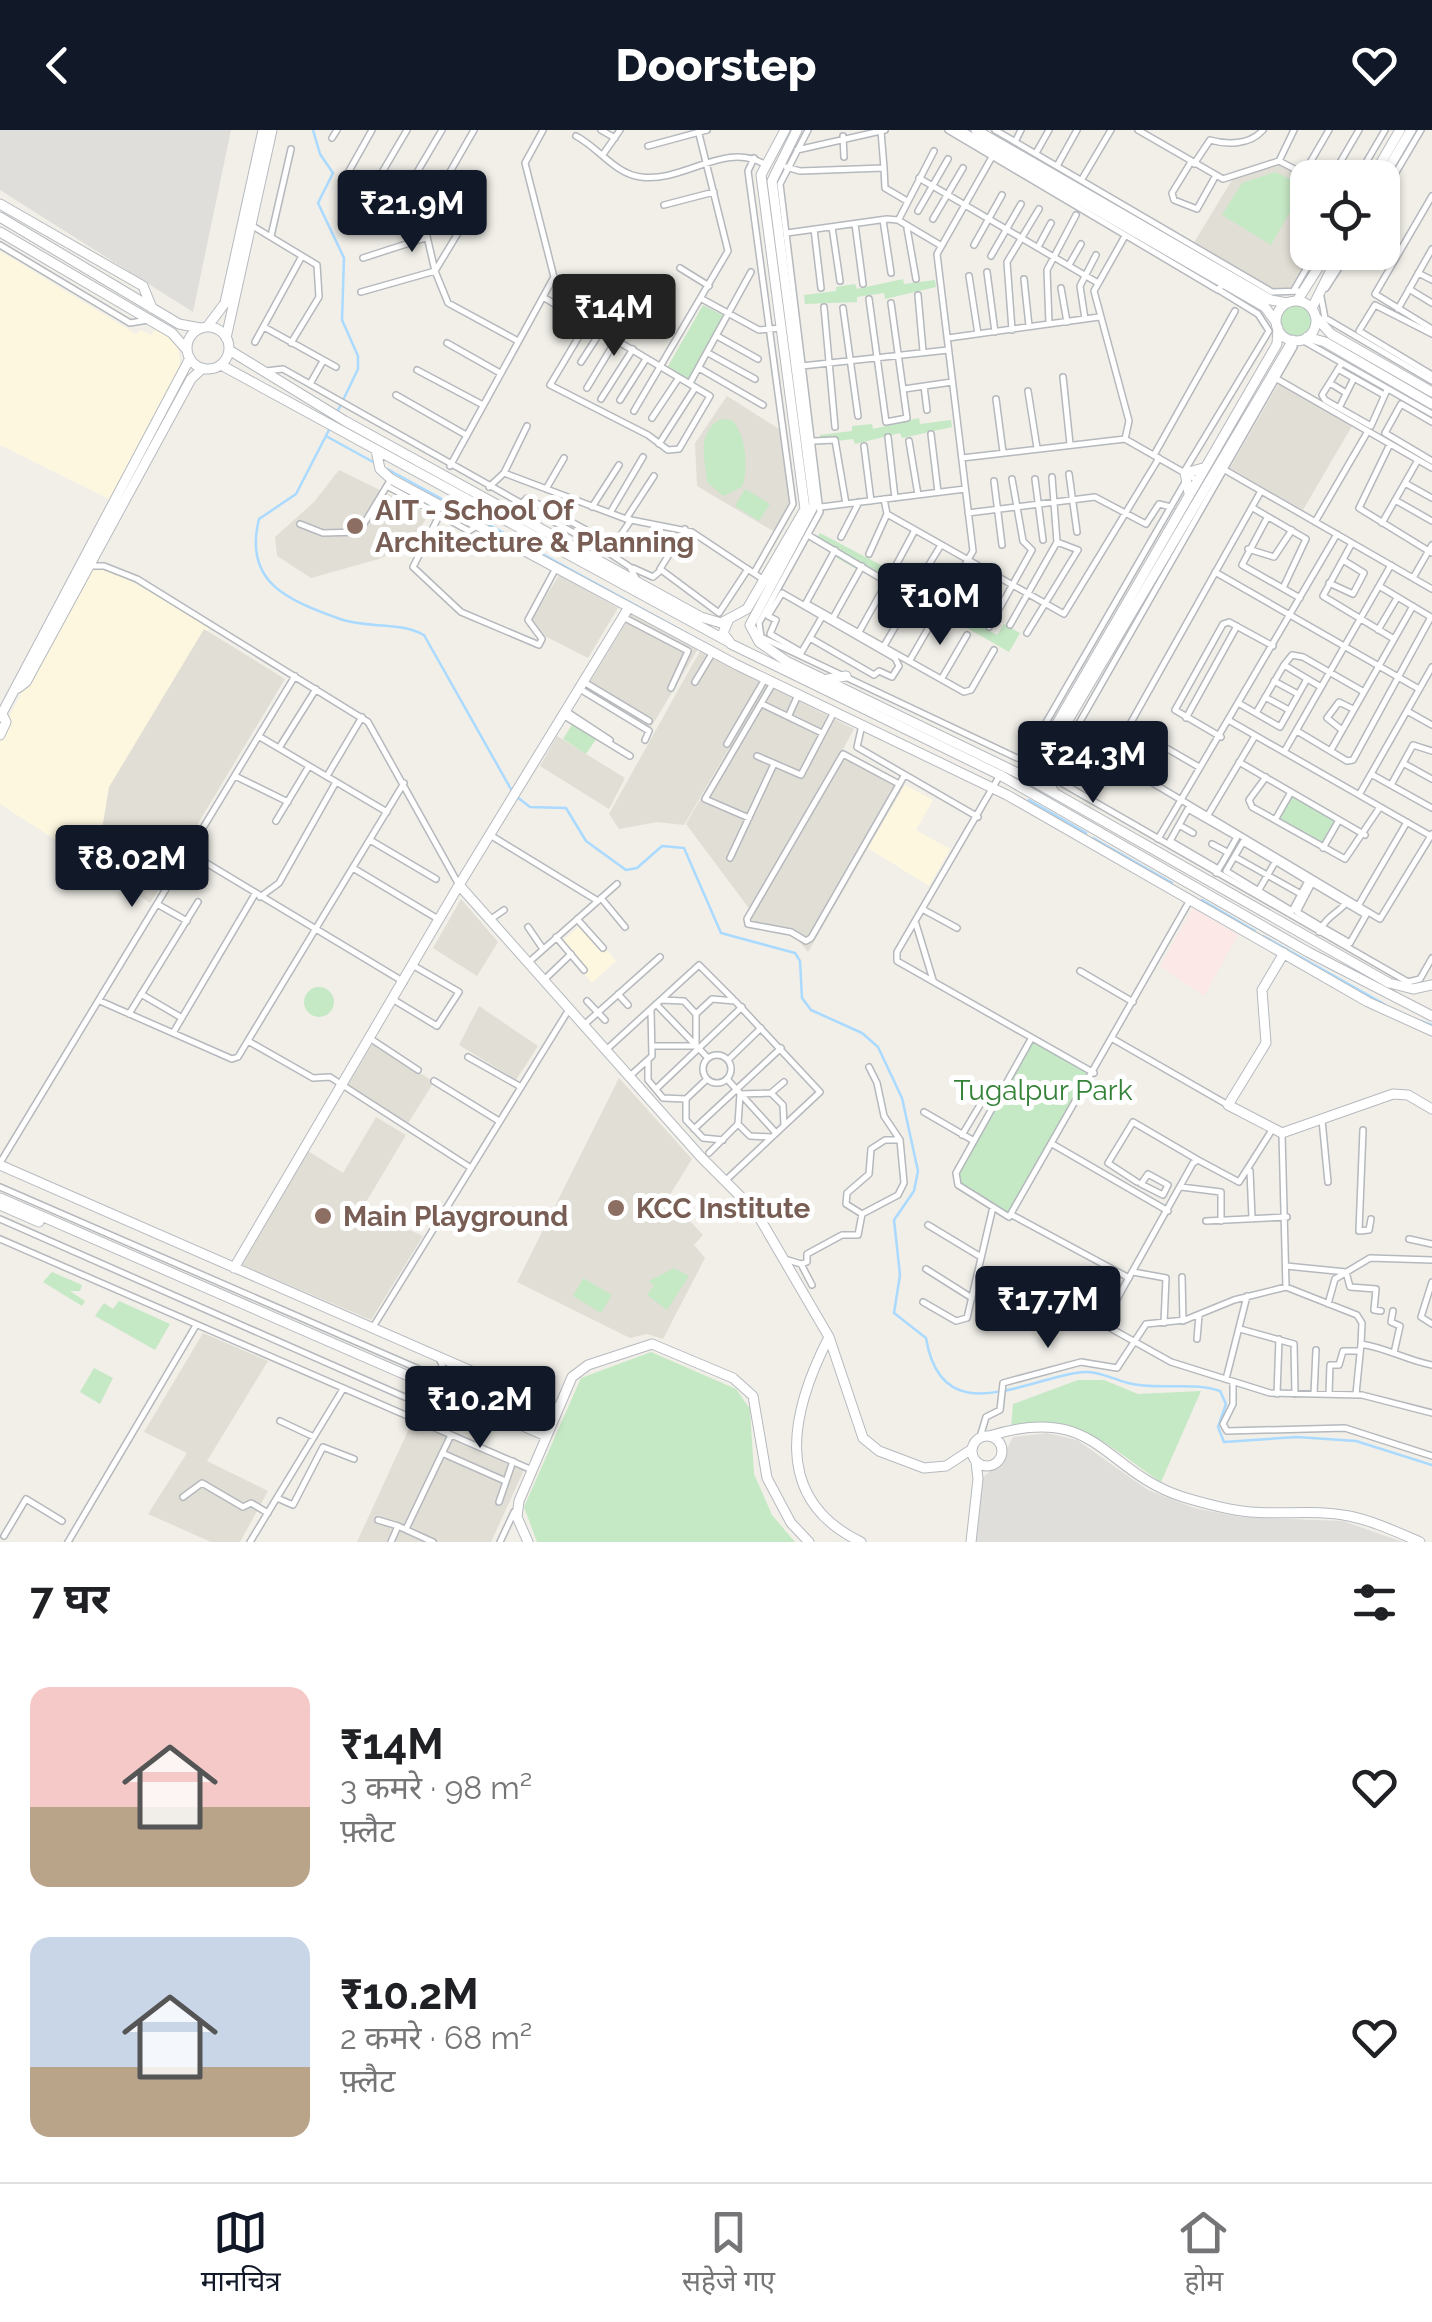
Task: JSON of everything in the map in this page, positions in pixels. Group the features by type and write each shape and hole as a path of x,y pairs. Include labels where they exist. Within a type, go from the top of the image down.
{"street":[{"path":"0,735 6,722 1,716 189,354 190,338 225,304 263,130"},
{"path":"272,130 226,338 229,350 323,414"},
{"path":"332,138 337,130"},
{"path":"372,130 349,171 424,216"},
{"path":"374,186 407,130"},
{"path":"400,201 442,130"},
{"path":"461,130 473,133 424,216 425,238 448,303 518,341"},
{"path":"450,466 554,277 525,163 543,130"},
{"path":"601,130 615,138"},
{"path":"604,153 620,130"},
{"path":"648,146 707,130"},
{"path":"660,571 721,613 792,506 788,434 798,364 788,353 782,328 761,174 785,130"},
{"path":"794,150 883,130 886,188 907,200"},
{"path":"948,130 1125,236 1271,300 1296,297 1323,270"},
{"path":"958,130 1225,279"},
{"path":"803,131 772,181 788,353 780,367 793,390 814,505 759,623 759,633 1018,758 1029,754 1268,332 1258,314 1225,279 976,130"},
{"path":"995,130 1082,180 1264,307 1277,325 1299,341 1340,366 1399,359"},
{"path":"1015,142 1022,130"},
{"path":"1036,154 1049,130"},
{"path":"1057,166 1077,130"},
{"path":"1082,180 1111,130"},
{"path":"1138,130 1228,180 1279,161 1294,130"},
{"path":"1215,176 1197,208 1174,200 1172,193 1210,140 1230,144 1257,137 1263,130"},
{"path":"1312,160 1329,130"},
{"path":"1341,160 1358,130"},
{"path":"1368,160 1385,130"},
{"path":"1382,160 1400,130"},
{"path":"1393,160 1411,130"},
{"path":"1400,166 1422,130"},
{"path":"731,644 750,641 752,628 808,535 820,507 780,184 803,131"},
{"path":"634,411 729,248 698,132"},
{"path":"576,136 604,153 607,161 645,178 743,154 764,164"},
{"path":"843,136 844,157"},
{"path":"270,236 290,149"},
{"path":"898,220 934,151"},
{"path":"910,660 973,551 937,258 940,245 992,157"},
{"path":"731,644 724,628 765,581 804,514 768,330 748,171 754,158"},
{"path":"918,211 948,159"},
{"path":"1279,161 1290,166"},
{"path":"786,167 800,171 884,168"},
{"path":"933,219 963,168"},
{"path":"919,178 1098,282"},
{"path":"664,205 716,192"},
{"path":"974,245 1002,195"},
{"path":"1432,196 1375,294 1432,331"},
{"path":"361,292 435,271 478,200"},
{"path":"0,204 143,286 152,308"},
{"path":"990,256 1021,204"},
{"path":"1012,330 1007,262 1039,209"},
{"path":"1049,324 1045,280 1053,256 1076,216"},
{"path":"0,218 189,328 219,330 226,338"},
{"path":"883,220 891,273"},
{"path":"787,233 898,220 940,245"},
{"path":"1038,247 1051,223"},
{"path":"855,224 863,284"},
{"path":"252,225 317,265 320,293 292,342"},
{"path":"907,226 916,279"},
{"path":"832,227 840,281"},
{"path":"814,229 820,288"},
{"path":"0,232 182,341 203,368"},
{"path":"1125,236 1094,291 1129,421 1125,439"},
{"path":"363,258 425,238"},
{"path":"0,244 130,323 148,320"},
{"path":"1069,265 1081,244"},
{"path":"1398,309 1432,249"},
{"path":"1085,319 1080,286 1096,255"},
{"path":"255,342 302,256"},
{"path":"680,268 709,286"},
{"path":"1188,476 1208,463 1277,344 1277,325 1308,270"},
{"path":"1262,491 1112,760 1366,915 1350,943 1053,778 1053,768 1078,716 1263,396 1299,341 1315,328 1314,312 1333,270"},
{"path":"1333,270 1322,296 1320,308 1324,318 1386,392 1432,418"},
{"path":"659,444 752,272"},
{"path":"987,272 995,332"},
{"path":"1418,272 1432,280"},
{"path":"969,276 978,334"},
{"path":"1024,279 1029,327"},
{"path":"1061,288 1066,322"},
{"path":"1409,290 1432,302"},
{"path":"918,294 924,352"},
{"path":"543,296 662,367 710,399 681,446 670,451 550,385 587,323"},
{"path":"1296,297 1361,362 1432,404"},
{"path":"702,298 760,330 782,328"},
{"path":"869,299 884,421 908,418 892,303"},
{"path":"1432,331 1373,306 1359,332 1432,378"},
{"path":"824,307 835,426"},
{"path":"843,308 858,416"},
{"path":"888,514 1060,614 1067,612 1127,512 1235,311"},
{"path":"948,338 1099,316"},
{"path":"264,327 336,368"},
{"path":"581,362 601,331"},
{"path":"717,336 758,358"},
{"path":"587,388 616,340"},
{"path":"1299,341 1432,392"},
{"path":"1094,1073 897,961 897,952 1002,771 1042,757 1078,716 1225,470 1263,396 1299,341"},
{"path":"447,343 500,373"},
{"path":"220,364 229,350"},
{"path":"601,399 633,350"},
{"path":"802,366 948,350"},
{"path":"708,353 755,379"},
{"path":"620,400 646,359"},
{"path":"310,385 324,361"},
{"path":"1338,408 1361,362"},
{"path":"18,688 26,682 192,379 203,368 220,364 323,414 450,466 565,530 608,548 618,544 654,476"},
{"path":"1340,366 1322,397 1338,408 1371,426 1386,392"},
{"path":"263,372 280,368 334,400 345,421 378,460 389,482 470,531 483,521"},
{"path":"699,368 763,405"},
{"path":"417,370 483,406"},
{"path":"1063,377 1070,444"},
{"path":"652,418 678,378"},
{"path":"1277,379 1432,468"},
{"path":"904,388 952,382"},
{"path":"1330,383 1346,393"},
{"path":"924,386 927,410"},
{"path":"1028,391 1037,448"},
{"path":"396,396 466,435"},
{"path":"996,399 1002,452"},
{"path":"1432,418 1401,404 1384,434 1432,461"},
{"path":"345,421 712,623 733,619 752,628 768,651 939,733 1337,957 1402,988 1430,986"},
{"path":"489,488 504,473 527,426"},
{"path":"1316,522 1368,431"},
{"path":"932,434 938,492"},
{"path":"888,438 895,498"},
{"path":"962,458 1125,439 1188,476"},
{"path":"813,441 836,440 846,504"},
{"path":"910,441 918,495"},
{"path":"1390,444 1358,504 1382,523 1431,549 1413,578"},
{"path":"864,446 872,501"},
{"path":"610,514 643,457"},
{"path":"546,489 564,458"},
{"path":"378,460 556,568 769,681 993,788 1391,1015 1432,1031"},
{"path":"1382,523 1418,460"},
{"path":"592,507 619,465"},
{"path":"1225,470 1432,589"},
{"path":"504,473 629,520 685,529 765,581"},
{"path":"1069,474 1077,532"},
{"path":"1029,779 1189,496 1188,476"},
{"path":"1010,625 1057,542 1052,477"},
{"path":"989,627 1032,550 1023,542 1012,479"},
{"path":"1035,479 1042,540"},
{"path":"994,481 1002,545"},
{"path":"389,482 483,521 910,732 1029,779 1058,796 1122,846 1428,1014"},
{"path":"300,524 324,533 359,532 389,482"},
{"path":"1405,483 1432,498"},
{"path":"820,507 964,490"},
{"path":"968,513 1095,497 1157,530"},
{"path":"520,505 527,498 570,521 646,576 660,571 685,529"},
{"path":"869,554 888,514 884,500"},
{"path":"1395,500 1432,520"},
{"path":"841,537 859,502"},
{"path":"1146,524 1159,504 1170,507"},
{"path":"1252,507 1307,540 1282,588"},
{"path":"440,514 413,567 472,619 539,645 541,636 528,626 528,620 556,568"},
{"path":"1267,518 1242,564 1300,598"},
{"path":"565,530 570,521"},
{"path":"894,569 915,530"},
{"path":"1248,549 1274,557 1292,530"},
{"path":"1158,839 1337,534"},
{"path":"808,535 888,584 859,632"},
{"path":"1026,633 1078,550 1057,542"},
{"path":"1352,543 1328,583 1324,598 1394,639"},
{"path":"918,581 942,545"},
{"path":"806,604 835,550"},
{"path":"1328,583 1353,594 1364,573 1343,560"},
{"path":"90,566 104,566 138,580 362,716 404,783 460,887 568,1011 756,1212 829,1337 862,1438 890,1456 924,1468 973,1456 993,1465"},
{"path":"833,618 862,566"},
{"path":"1284,752 1391,566"},
{"path":"630,567 638,582"},
{"path":"1216,572 1419,690"},
{"path":"973,618 995,576"},
{"path":"1296,730 1352,760 1431,617 1379,586"},
{"path":"778,588 967,692 994,650"},
{"path":"800,654 770,634 776,620 768,616 779,595 896,658 899,666 893,676 879,670 874,676 810,638"},
{"path":"1378,630 1398,598"},
{"path":"884,646 910,600"},
{"path":"234,1268 438,920 623,617 649,603"},
{"path":"1330,750 1413,606"},
{"path":"623,617 688,651 671,688"},
{"path":"800,654 822,617"},
{"path":"1220,737 1175,710 1214,641 1226,622 1273,646"},
{"path":"1186,718 1237,626"},
{"path":"942,678 968,635"},
{"path":"695,682 713,652"},
{"path":"1256,713 1284,666 1296,655 1364,692"},
{"path":"1284,666 1321,688"},
{"path":"1358,795 1432,667"},
{"path":"295,676 0,1164 558,1409"},
{"path":"825,679 846,676"},
{"path":"1240,704 1280,727 1308,680"},
{"path":"748,818 705,798 761,703 769,681"},
{"path":"727,744 769,681"},
{"path":"1274,681 1298,695"},
{"path":"582,685 648,721"},
{"path":"582,685 649,731 645,740"},
{"path":"814,686 816,704"},
{"path":"279,748 316,689"},
{"path":"788,716 798,695"},
{"path":"1265,697 1289,710"},
{"path":"1342,730 1328,718 1340,702 1354,709"},
{"path":"761,703 822,732"},
{"path":"1407,711 1432,726"},
{"path":"757,756 803,774 834,712"},
{"path":"565,713 610,740"},
{"path":"565,713 630,756"},
{"path":"327,776 362,716"},
{"path":"932,717 939,733"},
{"path":"1230,721 1432,835 1380,919 1312,883 1297,912 1347,948 1408,982 1420,980 1432,958"},
{"path":"910,732 912,724 922,729 921,724"},
{"path":"862,725 857,747 978,817"},
{"path":"1128,726 1200,768"},
{"path":"259,736 387,812"},
{"path":"1208,816 1255,736"},
{"path":"1391,785 1416,743 1432,751"},
{"path":"900,784 843,754 746,918 748,924 791,932 803,940 811,938 900,784 904,776"},
{"path":"1042,757 1046,777 1058,796"},
{"path":"1240,762 1365,835"},
{"path":"1403,763 1432,779"},
{"path":"730,858 774,764"},
{"path":"276,821 308,766"},
{"path":"1371,774 1430,807 1432,797"},
{"path":"235,776 288,802"},
{"path":"1266,777 1250,804 1347,859 1380,807"},
{"path":"173,1033 258,896 279,883 336,782"},
{"path":"98,1000 234,1060 404,783"},
{"path":"1275,820 1292,792"},
{"path":"1168,843 1188,809 1236,837 1231,855 1226,871 1256,893 1292,911 1308,881 1243,842 1231,855 1217,871"},
{"path":"1087,840 1090,821 1106,810"},
{"path":"1323,848 1339,820"},
{"path":"1358,906 1407,822"},
{"path":"1179,824 1193,833"},
{"path":"492,836 600,900 624,927"},
{"path":"370,840 436,879"},
{"path":"1122,846 1138,850 1134,840"},
{"path":"1212,844 1302,894"},
{"path":"188,852 405,982"},
{"path":"1256,893 1276,859"},
{"path":"353,868 438,920"},
{"path":"526,964 617,884"},
{"path":"1012,1215 1190,900"},
{"path":"130,1014 198,902"},
{"path":"1321,930 1347,902"},
{"path":"157,904 186,921"},
{"path":"489,921 504,910"},
{"path":"924,910 958,928"},
{"path":"577,919 604,948"},
{"path":"916,924 934,982"},
{"path":"528,928 544,949"},
{"path":"1252,936 1266,928"},
{"path":"556,938 584,970"},
{"path":"1337,957 1347,948"},
{"path":"1228,1105 1266,1043 1262,990 1284,953"},
{"path":"542,982 571,954"},
{"path":"583,1026 660,957"},
{"path":"605,1050 699,965 781,1048 820,1092 725,1181"},
{"path":"394,1000 437,1026 459,992 414,966"},
{"path":"1080,970 1133,1002"},
{"path":"1428,1014 1418,999 1430,986"},
{"path":"142,994 182,1018"},
{"path":"618,994 628,1005"},
{"path":"696,1014 712,999 735,1001"},
{"path":"587,1001 604,1020"},
{"path":"656,1004 684,1001 696,1014 697,1047"},
{"path":"656,1004 648,1080 663,1098 686,1099 707,1079"},
{"path":"656,1004 708,1058"},
{"path":"656,1089 742,1007"},
{"path":"372,1328 568,1011"},
{"path":"728,1060 762,1028"},
{"path":"371,1039 418,1070"},
{"path":"1032,1039 956,1180 992,1207 1131,1276 1166,1278 1164,1323"},
{"path":"1114,1039 1277,1132"},
{"path":"248,1041 313,1078 328,1077 471,1168"},
{"path":"652,1046 697,1047"},
{"path":"694,1129 781,1048"},
{"path":"718,1055 728,1060 732,1070 727,1079 717,1084 707,1079 704,1069 708,1058 718,1055"},
{"path":"468,1057 521,1087"},
{"path":"629,1077 648,1060"},
{"path":"862,1214 898,1195 904,1183 900,1140 884,1116 868,1066"},
{"path":"727,1079 773,1135"},
{"path":"434,1081 500,1121"},
{"path":"738,1092 771,1093 784,1082"},
{"path":"970,1086 996,1101"},
{"path":"709,1154 738,1124 738,1092"},
{"path":"771,1093 783,1105 784,1125"},
{"path":"1136,1192 1139,1183 1149,1174 1169,1186 1162,1195 1139,1183 1122,1174 1108,1163 1134,1122 1236,1182 1250,1171 1277,1132 1393,1094 1408,1095 1432,1109"},
{"path":"962,1135 986,1095"},
{"path":"686,1099 686,1120 694,1129 703,1138 723,1140"},
{"path":"924,1112 974,1141"},
{"path":"1322,1120 1328,1182"},
{"path":"738,1124 750,1136 773,1135"},
{"path":"1363,1130 1359,1232 1369,1230 1370,1219"},
{"path":"1277,1132 1287,1217 1286,1287"},
{"path":"862,1214 846,1204 847,1194 869,1174 871,1149 885,1140 900,1140"},
{"path":"1052,1144 1168,1211"},
{"path":"1103,1324 1198,1160"},
{"path":"1250,1171 1252,1218"},
{"path":"1116,1181 1122,1174"},
{"path":"1180,1186 1221,1192 1221,1220"},
{"path":"0,1187 449,1382 547,1434"},
{"path":"0,1201 547,1434"},
{"path":"0,1201 464,1406 547,1434"},
{"path":"923,1302 961,1321 967,1318 992,1207"},
{"path":"785,1260 808,1262 807,1254 842,1235 858,1235 862,1214"},
{"path":"1206,1221 1287,1217"},
{"path":"0,1219 441,1412"},
{"path":"928,1225 982,1257"},
{"path":"0,1239 532,1470"},
{"path":"1410,1239 1432,1244"},
{"path":"1328,1304 1334,1281 1370,1258 1432,1260"},
{"path":"801,1264 812,1285"},
{"path":"1286,1266 1346,1272"},
{"path":"926,1269 972,1298"},
{"path":"1346,1272 1350,1287 1376,1289 1374,1310 1381,1311"},
{"path":"1182,1277 1184,1321"},
{"path":"1432,1282 1421,1317 1432,1324"},
{"path":"971,1542 978,1479 973,1456 985,1436 986,1416 1000,1410 1003,1382 1059,1366 1092,1362 1117,1368 1146,1324 1184,1321 1247,1296 1286,1287 1361,1319 1356,1394"},
{"path":"1247,1296 1230,1380 1233,1404 1224,1424 1226,1430 1346,1428 1432,1456"},
{"path":"1082,1311 1172,1362 1277,1394 1356,1394 1432,1413"},
{"path":"1393,1311 1391,1322 1400,1326 1394,1353"},
{"path":"1197,1340 1199,1315"},
{"path":"68,1542 195,1326"},
{"path":"1240,1329 1295,1347 1295,1394"},
{"path":"829,1337 800,1401 795,1455 798,1472 822,1510 840,1532 861,1542"},
{"path":"1277,1394 1279,1339"},
{"path":"500,1542 578,1371 652,1344 733,1378 753,1396 767,1478 791,1523 809,1542"},
{"path":"1329,1394 1330,1366 1339,1365 1342,1351 1360,1348 1394,1353 1432,1366"},
{"path":"1314,1394 1316,1350"},
{"path":"439,1358 456,1398"},
{"path":"253,1541 343,1389"},
{"path":"412,1418 464,1406"},
{"path":"280,1421 314,1437"},
{"path":"985,1436 1051,1427 1088,1437 1169,1492 1188,1498 1247,1512 1348,1516 1420,1542"},
{"path":"978,1479 993,1465 1007,1430"},
{"path":"406,1530 451,1435"},
{"path":"985,1436 1002,1447"},
{"path":"277,1498 293,1504 323,1447 354,1460"},
{"path":"442,1453 504,1480"},
{"path":"301,1459 313,1464"},
{"path":"498,1502 513,1461"},
{"path":"183,1497 202,1483 244,1507 251,1503 268,1512"},
{"path":"4,1536 26,1499 62,1521"},
{"path":"519,1500 517,1517 528,1542"},
{"path":"378,1520 433,1542"},
{"path":"391,1542 398,1526"}],"shaded area":[{"path":"0,130 231,130 193,312 0,190"},
{"path":"1278,163 1290,169 1290,270 1303,270 1290,289 1277,291 1193,244 1232,180"},
{"path":"0,251 136,334 140,330 151,335 155,330 178,343 181,374 109,499 0,445"},
{"path":"1279,383 1352,426 1303,510 1230,468"},
{"path":"727,396 779,429 791,504 773,531 697,486 695,443"},
{"name":"AIT - School Of Architecture & Planning","path":"339,470 429,514 411,543 379,559 311,578 277,556 275,537 314,502"},
{"path":"93,561 211,625 109,787 96,866 0,804 0,733"},
{"path":"559,575 618,608 588,658 527,627"},
{"path":"631,614 698,649 650,729 585,690"},
{"path":"204,629 285,679 150,903 96,866 109,787"},
{"path":"700,651 854,729 843,749 904,785 808,952 794,935 743,927 751,911 686,824 750,712 684,825 657,822 619,829 609,814"},
{"path":"557,736 625,778 609,809 540,766"},
{"path":"905,785 933,800 916,830 950,849 929,886 868,848"},
{"path":"461,899 498,942 477,976 433,948"},
{"path":"1193,908 1238,935 1204,996 1160,966"},
{"path":"583,923 616,961 592,983 559,944"},
{"path":"479,1006 538,1046 516,1080 459,1045"},
{"path":"373,1043 434,1082 407,1125 346,1087"},
{"name":"KCC Institute","path":"619,1078 692,1159 668,1198 703,1235 694,1245 705,1258 663,1339 647,1334 630,1338 517,1282"},
{"path":"376,1117 406,1135 362,1209 423,1236 371,1320 242,1265 308,1151 343,1173"},
{"path":"203,1333 268,1361 207,1461 268,1491 240,1542 211,1542 148,1514 187,1453 144,1432"},
{"path":"412,1422 524,1470 491,1542 357,1542"},
{"path":"1047,1433 1077,1440 1148,1490 1194,1508 1240,1517 1343,1521 1403,1542 976,1542 982,1478 999,1464 1013,1437"}],"green space":[{"path":"1275,172 1290,179 1290,212 1271,245 1222,215 1242,183"},
{"path":"903,279 904,284 935,280 936,287 885,299 884,293 857,297 857,302 805,304 804,295"},
{"path":"703,305 726,317 688,380 667,368"},
{"path":"1296,305 1307,310 1312,321 1307,332 1296,337 1285,332 1280,321 1285,310"},
{"path":"919,418 920,424 951,420 952,427 902,438 900,433 855,444 853,439 821,443 820,435 852,431 852,426 872,424 873,429"},
{"path":"720,419 732,420 737,426 746,462 742,487 723,496 707,482 704,455 708,432"},
{"path":"745,489 770,504 759,521 735,506"},
{"path":"820,533 917,584 916,588 942,603 938,609 912,595 909,598 861,566 858,570 837,558 838,554 815,541"},
{"path":"952,610 997,635 1004,624 1020,633 1009,652 948,617"},
{"path":"573,723 597,738 586,754 563,739"},
{"path":"1292,795 1335,820 1322,844 1278,819"},
{"path":"319,987 330,991 334,1002 330,1013 319,1017 308,1013 304,1002 308,991"},
{"name":"Tugalpur Park","path":"1031,1039 1094,1073 1011,1216 958,1185 956,1173"},
{"path":"674,1268 689,1276 667,1310 647,1295 654,1285 649,1281"},
{"path":"52,1272 82,1285 80,1291 70,1291 85,1301 82,1306 43,1282"},
{"path":"583,1278 612,1295 601,1313 573,1296"},
{"path":"119,1301 170,1324 155,1350 95,1316 104,1303 113,1309"},
{"path":"651,1352 736,1389 750,1409 754,1474 772,1515 795,1542 537,1542 524,1507 581,1378"},
{"path":"94,1368 113,1378 100,1404 80,1392"},
{"path":"1078,1380 1104,1380 1138,1394 1201,1391 1161,1482 1108,1445 1076,1429 1036,1424 1011,1427 1013,1404"}],"waterway":[{"path":"313,130 320,154 333,173 318,203 344,258 342,320 358,356 358,369 332,423"},
{"path":"329,430 296,494 259,519 256,541 264,574 287,596 321,612 351,622 404,628 424,635 512,791"},
{"path":"326,436 375,463"},
{"path":"387,469 710,646"},
{"path":"517,797 530,807 566,808 586,841 626,870 637,868 662,846 684,848 721,933 795,953 800,961 802,998 811,1010 862,1033 878,1047 902,1098 918,1171 914,1191 894,1220 900,1275 894,1313 926,1338 934,1366 947,1383 964,1392 984,1393 1090,1372 1139,1385 1209,1388 1220,1391 1226,1404 1218,1427 1224,1442 1297,1437 1356,1441 1432,1465"},
{"path":"1029,800 1086,833"},
{"path":"1093,838 1172,883"},
{"path":"1202,900 1255,931"},
{"path":"1263,936 1384,1004"},
{"path":"1420,1021 1432,1025"}],"place":[{"name":"AIT - School Of Architecture & Planning","path":"355,526"},
{"name":"KCC Institute","path":"616,1208"},
{"name":"Main Playground","path":"323,1216"}]}
